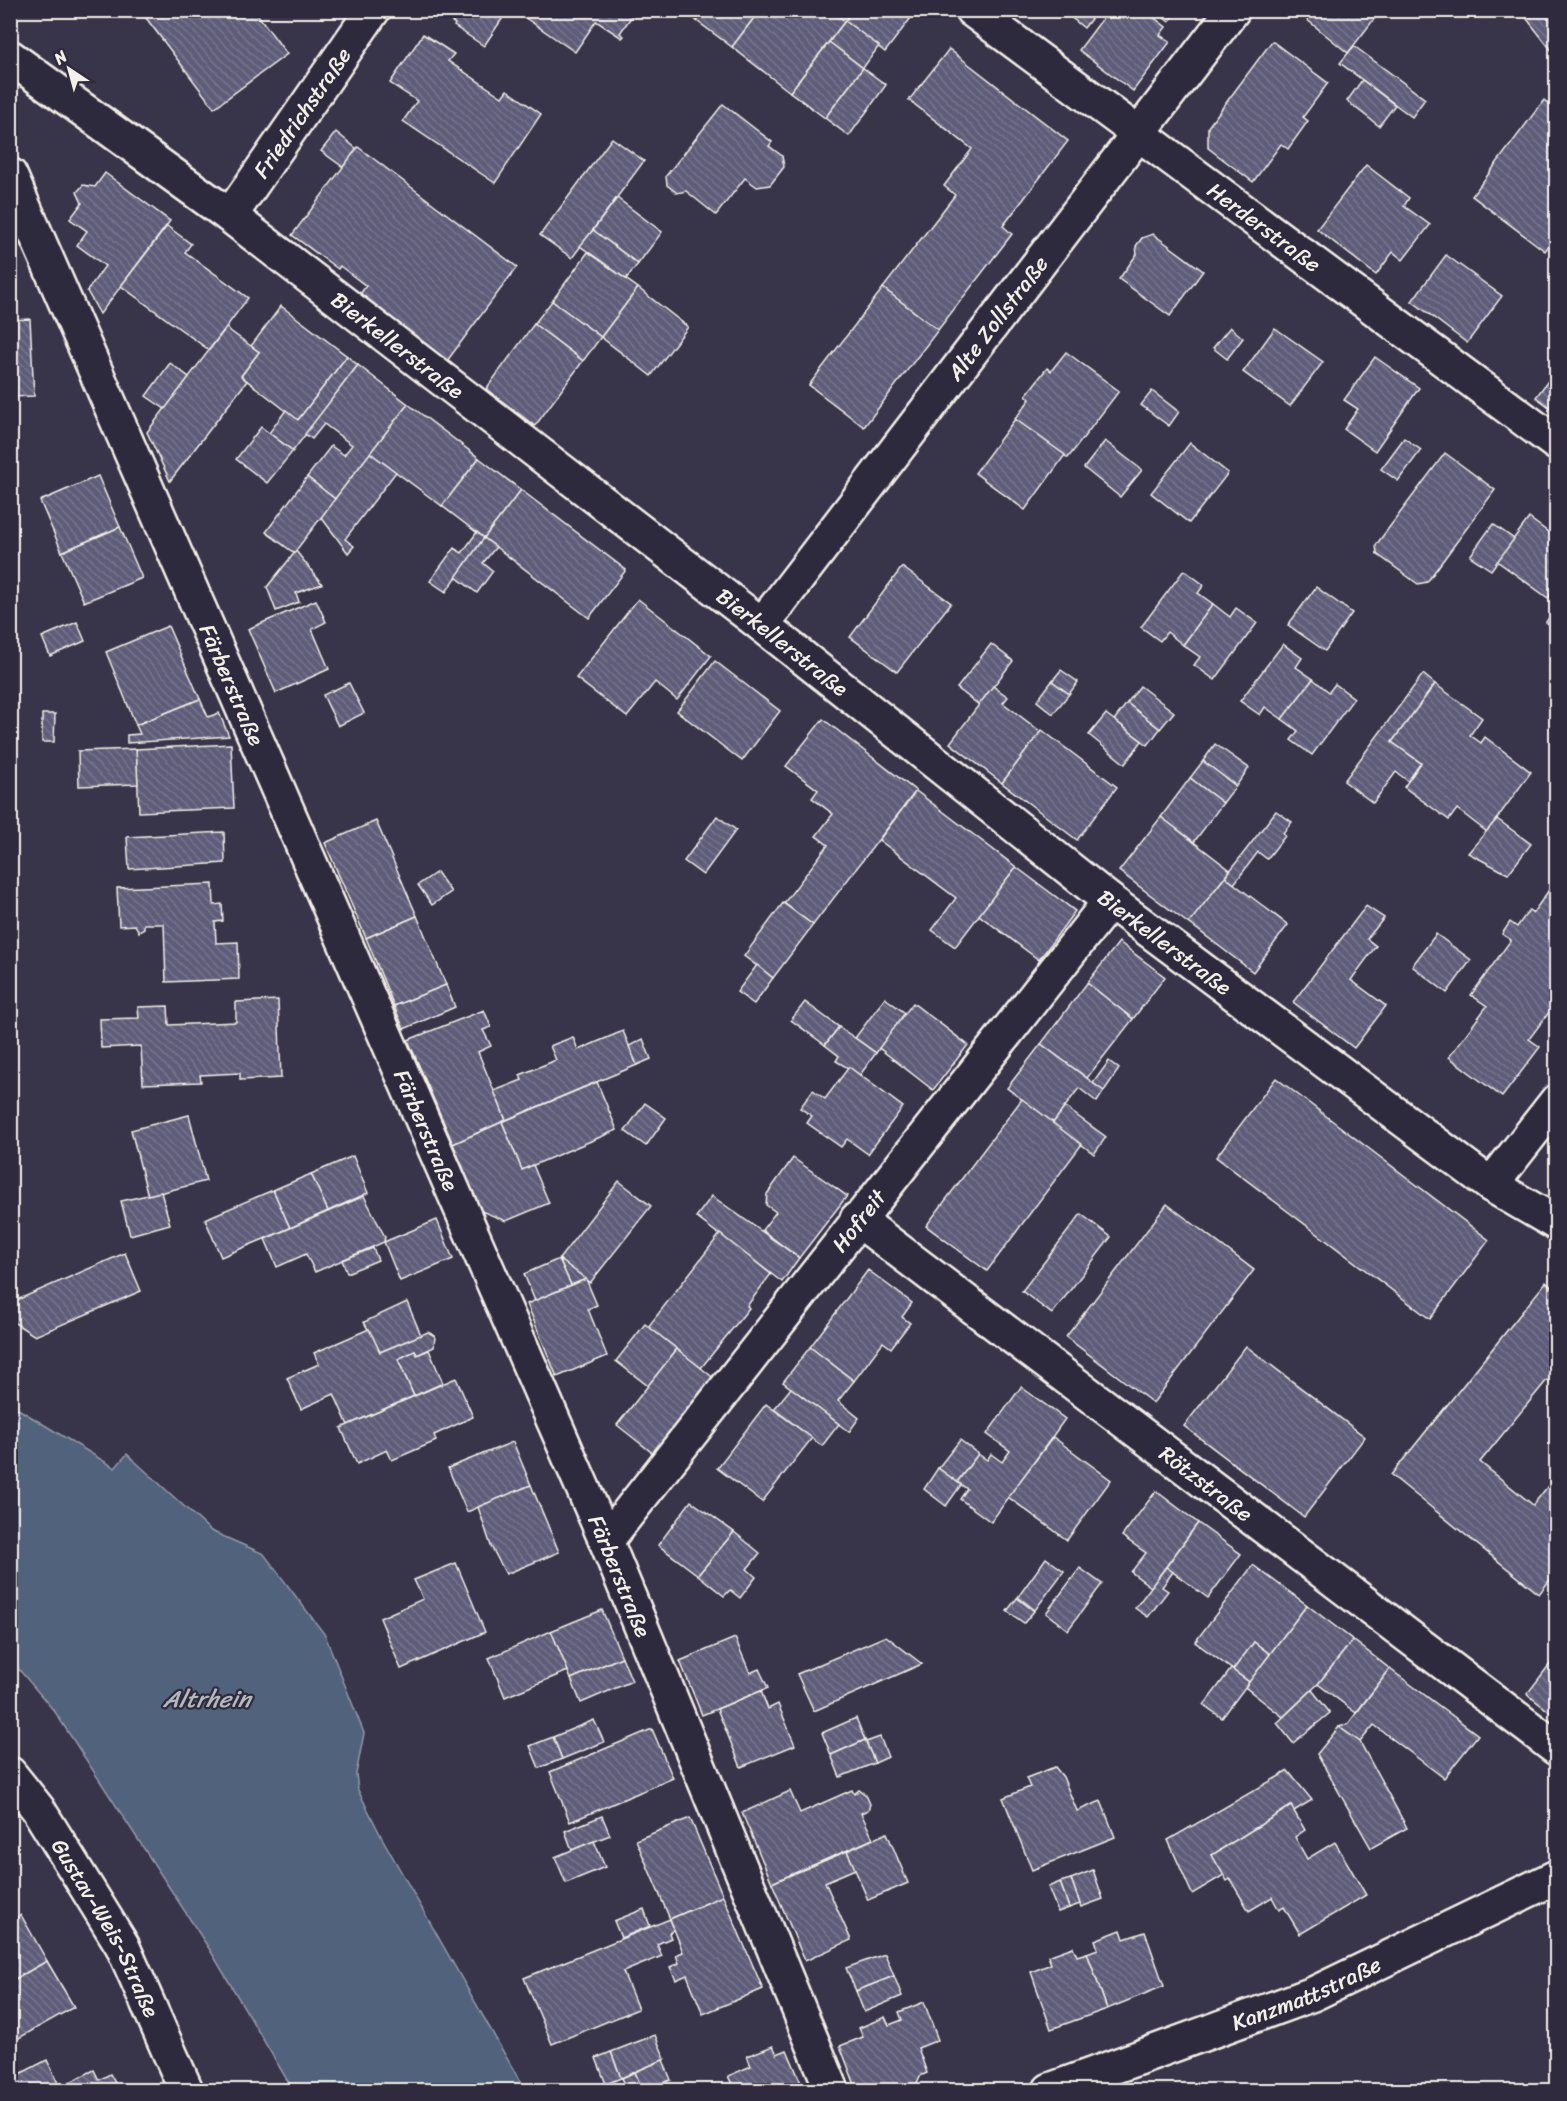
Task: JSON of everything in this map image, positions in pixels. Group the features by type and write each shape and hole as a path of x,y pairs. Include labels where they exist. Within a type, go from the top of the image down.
{"street":[{"name":"Friedrichstraße","path":"230,216 373,10"},
{"name":"Herderstraße","path":"972,10 1557,443"},
{"name":"Alte Zollstraße","path":"762,626 1233,10"},
{"name":"Bierkellerstraße","path":"11,61 230,216 762,626 1110,901 1491,1185 1557,1223"},
{"name":"Färberstraße","path":"10,175 606,1541 832,2091"},
{"name":"Hofreit","path":"606,1541 857,1219 1110,901"},
{"path":"1491,1185 1557,1102"},
{"name":"Rötzstraße","path":"857,1219 1557,1748"},
{"name":"Gustav-Weis-Straße","path":"10,1774 38,1809 122,1945 186,2091"},
{"name":"Kanzmattstraße","path":"1050,2091 1313,1994 1557,1877"}],"water":[{"name":"Altrhein","path":"10,1404 115,1468 127,1454 211,1531 264,1554 325,1635 364,1733 356,1774 358,1790 382,1838 525,2090 293,2090 210,1950 55,1712 11,1660"}],"building":[{"path":"140,10 254,10 287,54 214,108"},
{"path":"441,10 508,10 484,46 454,26 455,24 439,13"},
{"path":"514,10 636,10 620,33 624,36 622,38 596,21 575,52"},
{"path":"683,10 705,10 697,21"},
{"path":"705,10 753,10 757,14 732,47 697,21"},
{"path":"760,10 831,10 845,21 790,92 732,47"},
{"path":"831,10 853,10 845,21"},
{"path":"853,10 917,10 885,52 845,21"},
{"path":"1062,10 1098,10 1084,28"},
{"path":"1109,10 1129,10 1138,17 1144,10 1166,27 1160,35 1170,42 1133,91 1079,50"},
{"path":"1154,10 1178,10 1169,22"},
{"path":"1295,10 1381,10 1348,53"},
{"path":"1520,10 1556,10 1556,56"},
{"path":"845,21 879,46 863,68 829,42"},
{"path":"423,34 454,54 448,61 502,97 507,90 541,114 495,183 403,121 417,101 390,83"},
{"path":"1272,41 1328,83 1303,117 1308,121 1288,149 1281,144 1253,182 1208,148 1208,127"},
{"path":"829,42 863,68 825,118 790,92"},
{"path":"1354,46 1425,99 1412,117 1340,63"},
{"path":"949,49 1068,141 1003,226 1012,234 938,330 883,288 955,195 944,186 972,149 909,100"},
{"path":"863,68 886,85 849,136 825,118"},
{"path":"1362,80 1395,105 1379,126 1347,101"},
{"path":"1544,100 1556,110 1556,236 1545,251 1472,196"},
{"path":"723,104 772,142 769,146 782,156 784,167 770,185 757,187 745,178 716,215 686,191 677,193 667,185 666,176"},
{"path":"336,132 357,149 343,167 321,151"},
{"path":"612,138 644,161 572,258 540,235"},
{"path":"358,147 517,267 447,361 360,294 366,286 340,266 338,269 292,235"},
{"path":"1366,165 1409,198 1404,206 1430,225 1403,260 1393,252 1376,275 1317,229"},
{"path":"105,173 170,221 100,314 87,291 105,266 77,245 87,231 70,219 82,203 77,192 83,185 95,187"},
{"path":"617,198 662,232 638,264 593,230"},
{"path":"167,226 191,244 185,252 248,298 209,350 121,286"},
{"path":"593,230 638,264 626,279 580,246"},
{"path":"1153,234 1203,271 1170,316 1119,279 1137,254 1136,246 1142,238"},
{"path":"588,252 638,288 601,337 552,301"},
{"path":"1446,255 1502,296 1467,343 1412,301"},
{"path":"638,288 688,327 651,376 601,337"},
{"path":"883,288 938,330 864,427 809,385"},
{"path":"552,301 601,337 583,361 534,324"},
{"path":"281,306 347,356 298,420 241,376 259,352 251,346"},
{"path":"30,319 34,396 10,397 10,320"},
{"path":"534,324 583,361 535,426 486,389"},
{"path":"1230,327 1243,338 1227,359 1213,348"},
{"path":"226,328 259,352 241,376 247,381 170,481 147,432"},
{"path":"1275,328 1323,362 1290,406 1243,372"},
{"path":"1066,352 1119,391 1068,458 1015,419 1030,399 1026,395 1047,368 1051,371"},
{"path":"347,356 358,365 293,451 269,433 286,410 298,420"},
{"path":"1375,357 1419,388 1375,451 1344,429 1358,409 1344,400"},
{"path":"170,363 189,377 165,409 146,396"},
{"path":"358,365 408,404 335,499 307,477 331,446 344,455 352,445 324,424 312,439 305,434"},
{"path":"1556,370 1556,412 1536,397"},
{"path":"1152,391 1179,412 1169,426 1141,405"},
{"path":"408,404 479,458 442,506 370,453"},
{"path":"1015,419 1065,455 1025,510 975,473"},
{"path":"261,427 293,451 267,483 236,459"},
{"path":"1404,438 1421,450 1398,481 1381,469"},
{"path":"1105,441 1142,470 1120,497 1084,468"},
{"path":"1190,443 1228,473 1189,523 1151,493"},
{"path":"370,453 396,472 345,539 354,546 348,553 321,517"},
{"path":"1445,453 1495,490 1427,582 1418,584 1377,554 1376,545"},
{"path":"479,458 521,490 484,538 442,506"},
{"path":"98,476 120,527 62,552 40,501"},
{"path":"307,477 335,499 294,553 266,532"},
{"path":"521,490 626,570 589,618 484,538"},
{"path":"1529,518 1556,538 1556,587 1548,598 1497,561"},
{"path":"1493,524 1514,539 1491,570 1470,556"},
{"path":"120,527 142,578 84,602 62,552"},
{"path":"477,532 484,538 446,592 430,581 454,548 462,553"},
{"path":"484,538 496,547 483,563 493,571 477,593 456,577"},
{"path":"296,551 322,584 296,593 299,602 276,611 267,587"},
{"path":"902,567 951,603 897,672 850,637"},
{"path":"1184,570 1204,585 1198,593 1213,604 1183,645 1167,632 1160,641 1141,627"},
{"path":"1316,587 1352,613 1325,651 1288,625"},
{"path":"638,599 711,656 677,700 655,682 627,717 576,678"},
{"path":"316,600 326,622 312,629 329,669 276,693 248,629"},
{"path":"1213,604 1230,617 1236,608 1257,623 1215,680 1194,665 1200,657 1183,645"},
{"path":"1556,607 1556,630 1546,622"},
{"path":"77,622 85,641 50,656 42,637"},
{"path":"168,626 200,699 136,725 106,652"},
{"path":"991,644 1013,661 979,705 957,688"},
{"path":"1283,644 1302,658 1296,667 1313,679 1282,719 1265,707 1260,715 1240,701"},
{"path":"715,661 780,711 742,761 677,711"},
{"path":"1061,670 1078,682 1069,694 1052,681"},
{"path":"1423,674 1435,684 1392,742 1421,763 1408,781 1396,772 1373,803 1344,781"},
{"path":"1313,679 1329,692 1335,684 1354,698 1312,755 1291,740 1298,731 1282,719"},
{"path":"1052,681 1069,694 1053,714 1037,701"},
{"path":"349,683 364,713 338,726 323,695"},
{"path":"1435,684 1482,718 1470,735 1481,743 1485,737 1531,772 1487,832 1457,809 1449,820 1404,787 1421,763 1392,742"},
{"path":"993,686 1008,697 1003,703 1041,732 1002,783 950,743"},
{"path":"1140,686 1174,712 1160,729 1127,703"},
{"path":"200,699 208,717 219,713 229,736 127,743 127,735 140,734 136,725"},
{"path":"1127,703 1160,729 1148,745 1114,720"},
{"path":"42,714 55,714 54,742 42,742"},
{"path":"1106,714 1142,741 1125,764 1089,735"},
{"path":"823,719 916,791 813,925 784,903 828,845 816,836 833,814 812,798 818,790 786,766"},
{"path":"1042,730 1117,787 1077,840 1002,783"},
{"path":"231,744 234,808 139,812 136,749"},
{"path":"1215,744 1249,768 1236,786 1203,761"},
{"path":"136,749 138,784 79,786 78,751"},
{"path":"1203,761 1236,786 1223,803 1190,778"},
{"path":"1190,778 1223,803 1194,842 1161,817"},
{"path":"916,791 1016,867 955,947 932,930 956,898 879,840"},
{"path":"1276,811 1292,822 1283,833 1285,836 1267,859 1258,852 1234,884 1225,877"},
{"path":"717,816 736,830 703,875 684,861"},
{"path":"1161,817 1230,870 1189,924 1119,871"},
{"path":"1497,819 1531,844 1508,874 1468,853"},
{"path":"376,821 417,916 366,938 325,843"},
{"path":"224,832 225,863 129,869 127,837"},
{"path":"1016,867 1075,911 1039,960 979,915"},
{"path":"437,872 451,892 432,905 418,885"},
{"path":"1225,877 1288,925 1253,972 1189,923"},
{"path":"1556,880 1556,1003 1529,1039 1540,1047 1502,1097 1449,1057 1487,1006 1471,995 1511,940 1502,934 1510,922 1517,927 1529,910 1533,913"},
{"path":"213,884 214,905 222,904 223,921 215,922 216,943 238,942 239,979 166,982 164,924 144,924 144,929 139,932 135,925 119,926 117,888"},
{"path":"783,903 813,925 773,978 744,956"},
{"path":"1366,906 1384,918 1367,939 1376,946 1351,980 1386,1006 1354,1048 1293,1002"},
{"path":"417,916 446,985 394,1006 366,938"},
{"path":"1436,934 1471,960 1447,993 1412,966"},
{"path":"1119,942 1165,977 1133,1019 1087,983"},
{"path":"757,965 773,978 754,1004 737,992"},
{"path":"1087,983 1133,1019 1087,1078 1041,1044"},
{"path":"446,985 455,1007 404,1029 394,1006"},
{"path":"885,998 905,1013 876,1053 855,1038"},
{"path":"278,1000 281,1078 240,1080 240,1073 200,1075 201,1082 143,1084 141,1046 101,1048 100,1019 139,1018 138,1007 168,1006 169,1025 236,1022 236,1002"},
{"path":"805,1002 839,1027 825,1045 791,1020"},
{"path":"913,1003 968,1045 933,1090 879,1048"},
{"path":"484,1010 491,1027 483,1030 491,1046 478,1052 506,1120 453,1144 408,1040"},
{"path":"839,1027 876,1053 860,1075 836,1061 839,1056 825,1045"},
{"path":"623,1031 637,1065 506,1120 494,1091 522,1080 520,1075 556,1060 550,1046 573,1037 578,1050"},
{"path":"643,1039 651,1059 637,1065 629,1046"},
{"path":"1041,1044 1104,1091 1097,1102 1079,1088 1053,1123 1007,1088"},
{"path":"1109,1061 1119,1069 1104,1091 1093,1083"},
{"path":"849,1067 903,1107 868,1154 847,1139 841,1147 807,1123 812,1116 800,1108 813,1090 825,1099"},
{"path":"1276,1078 1489,1240 1430,1319 1216,1157"},
{"path":"597,1082 617,1130 522,1170 502,1122"},
{"path":"1022,1099 1082,1144 987,1271 926,1226"},
{"path":"645,1103 666,1118 646,1146 625,1131"},
{"path":"1065,1107 1106,1137 1094,1154 1053,1123"},
{"path":"189,1115 206,1181 148,1196 131,1130"},
{"path":"502,1122 522,1170 533,1165 549,1203 506,1221 481,1211 453,1144"},
{"path":"353,1156 368,1193 328,1211 311,1174"},
{"path":"793,1158 847,1196 799,1258 762,1230 776,1212 766,1205 767,1194"},
{"path":"311,1174 328,1211 290,1228 273,1190"},
{"path":"619,1181 651,1206 590,1283 559,1259"},
{"path":"273,1190 290,1228 221,1257 205,1219"},
{"path":"161,1192 170,1224 130,1235 121,1201"},
{"path":"364,1196 385,1237 384,1242 315,1272 306,1254 277,1267 265,1239"},
{"path":"712,1196 799,1258 782,1282 696,1217"},
{"path":"1167,1204 1254,1270 1153,1403 1066,1337"},
{"path":"1081,1214 1111,1237 1052,1314 1022,1291"},
{"path":"437,1220 453,1259 400,1281 384,1242"},
{"path":"720,1234 771,1274 747,1306 749,1308 701,1368 648,1327"},
{"path":"373,1248 378,1260 347,1273 342,1260"},
{"path":"125,1253 141,1291 35,1336 10,1320 10,1303"},
{"path":"559,1259 586,1279 571,1285"},
{"path":"559,1259 571,1285 535,1301 524,1274"},
{"path":"868,1270 912,1303 902,1317 910,1323 891,1348 883,1342 854,1381 810,1347"},
{"path":"586,1279 597,1305 588,1309 607,1356 557,1377 527,1304"},
{"path":"1546,1282 1556,1291 1556,1388 1547,1380 1480,1462 1533,1505 1556,1476 1556,1572 1539,1594 1391,1475"},
{"path":"407,1302 421,1335 380,1352 364,1322"},
{"path":"645,1324 677,1349 648,1386 616,1361"},
{"path":"369,1329 380,1352 428,1332 435,1336 434,1347 417,1355 415,1351 398,1359 414,1396 348,1425 334,1394 301,1409 287,1378 319,1364 314,1353"},
{"path":"1246,1346 1365,1437 1304,1517 1184,1426"},
{"path":"810,1347 854,1381 838,1401 859,1418 849,1432 783,1382"},
{"path":"677,1349 715,1379 655,1455 617,1425"},
{"path":"429,1350 443,1383 414,1396 398,1359 415,1351 417,1355"},
{"path":"456,1378 473,1417 434,1435 436,1441 392,1460 387,1450 357,1464 341,1428"},
{"path":"1021,1387 1065,1419 991,1522 960,1499 967,1489 957,1482 978,1454 987,1460 991,1454 1002,1462 1010,1451 987,1434"},
{"path":"791,1388 839,1424 822,1446 774,1409"},
{"path":"766,1404 812,1438 762,1502 717,1468"},
{"path":"1053,1437 1111,1480 1067,1540 1008,1497"},
{"path":"960,1440 978,1454 957,1482 938,1468"},
{"path":"513,1442 531,1485 467,1512 448,1468"},
{"path":"938,1468 961,1485 946,1506 924,1489"},
{"path":"531,1485 559,1552 506,1574 491,1546 478,1507"},
{"path":"1156,1491 1198,1523 1151,1587 1131,1572 1146,1553 1122,1536"},
{"path":"691,1501 734,1532 698,1575 658,1545"},
{"path":"1198,1523 1241,1554 1208,1598 1166,1567"},
{"path":"734,1532 760,1553 747,1569 756,1577 740,1598 730,1590 724,1596 698,1575"},
{"path":"1046,1558 1064,1571 1035,1610 1018,1597"},
{"path":"456,1563 485,1632 401,1669 380,1618 423,1599 414,1580"},
{"path":"1253,1565 1307,1605 1270,1654 1254,1642 1233,1670 1195,1642"},
{"path":"1166,1567 1173,1572 1162,1587 1168,1591 1148,1617 1135,1608"},
{"path":"1080,1568 1102,1584 1068,1630 1046,1613"},
{"path":"1017,1598 1034,1611 1024,1623 1007,1611"},
{"path":"1307,1605 1353,1640 1318,1684 1283,1717 1245,1687"},
{"path":"602,1610 622,1657 571,1679 551,1631"},
{"path":"551,1631 568,1671 505,1697 489,1658"},
{"path":"886,1636 922,1664 814,1711 797,1674"},
{"path":"735,1638 750,1673 759,1669 768,1688 702,1715 680,1661"},
{"path":"1353,1640 1390,1669 1356,1713 1318,1684"},
{"path":"1254,1642 1270,1654 1249,1682 1233,1670"},
{"path":"1556,1656 1556,1717 1527,1694"},
{"path":"622,1657 632,1681 581,1703 571,1679"},
{"path":"1231,1669 1249,1682 1222,1718 1204,1705"},
{"path":"1390,1669 1478,1735 1444,1778 1374,1725 1360,1742 1339,1727 1348,1724"},
{"path":"1312,1690 1330,1713 1293,1743 1277,1723"},
{"path":"761,1691 768,1709 778,1704 795,1745 741,1767 717,1709"},
{"path":"856,1718 865,1740 831,1755 822,1733"},
{"path":"594,1720 604,1742 562,1759 553,1737"},
{"path":"1339,1727 1360,1742 1407,1828 1371,1848 1317,1754"},
{"path":"652,1729 673,1778 570,1822 550,1772"},
{"path":"553,1737 562,1759 539,1768 530,1746"},
{"path":"880,1737 888,1757 875,1763 866,1742"},
{"path":"865,1740 875,1763 840,1777 831,1755"},
{"path":"1055,1767 1063,1777 1077,1811 1101,1801 1115,1837 1032,1870 1003,1798 1030,1787 1026,1778"},
{"path":"1288,1771 1312,1800 1294,1811 1291,1806 1212,1855 1224,1875 1192,1894 1168,1840"},
{"path":"852,1790 854,1794 859,1790 866,1795 870,1804 868,1810 861,1813 873,1839 772,1883 742,1813 790,1791 800,1813"},
{"path":"1291,1806 1305,1830 1295,1837 1307,1859 1335,1842 1366,1895 1300,1934 1284,1907 1279,1910 1272,1897 1249,1911 1230,1879 1227,1881 1212,1855"},
{"path":"602,1816 610,1835 572,1850 565,1831"},
{"path":"690,1818 723,1896 670,1919 636,1840"},
{"path":"887,1833 908,1883 868,1900 847,1851"},
{"path":"594,1841 605,1867 566,1883 555,1857"},
{"path":"847,1851 855,1869 825,1882 851,1940 805,1961 772,1883"},
{"path":"1093,1870 1103,1899 1081,1907 1071,1879"},
{"path":"1071,1879 1080,1904 1069,1908 1060,1882"},
{"path":"1060,1882 1069,1908 1058,1912 1048,1887"},
{"path":"723,1896 763,1989 703,2014 687,1975 676,1980 670,1967 679,1963 676,1955 683,1952 670,1919"},
{"path":"644,1909 650,1926 621,1938 614,1921"},
{"path":"21,1915 47,1961 10,1982 10,1921"},
{"path":"670,1919 674,1930 669,1933 671,1938 657,1944 662,1956 623,1972 638,2009 552,2044 524,1978"},
{"path":"1121,1930 1124,1939 1145,1932 1164,1986 1107,2009 1087,1953 1098,1949 1095,1940"},
{"path":"1073,1947 1077,1956 1087,1953 1107,2009 1051,2029 1031,1972 1051,1964 1048,1956"},
{"path":"885,1954 894,1976 856,1991 846,1968"},
{"path":"47,1961 74,2007 10,2043 10,1982"},
{"path":"894,1976 902,1996 864,2012 856,1991"},
{"path":"924,2002 938,2040 918,2048 927,2073 920,2076 917,2083 906,2087 897,2084 882,2090 857,2090 840,2046 863,2037 859,2028 885,2017 889,2025 902,2020 899,2012"},
{"path":"655,2035 665,2059 621,2078 611,2052"},
{"path":"773,2046 777,2054 787,2050 804,2090 735,2090 728,2076 751,2066 747,2056"},
{"path":"611,2052 621,2078 606,2084 596,2058"},
{"path":"47,2060 60,2087 94,2070 99,2080 110,2074 119,2090 10,2090 10,2079"},
{"path":"663,2060 671,2080 642,2090 635,2072"},
{"path":"635,2072 642,2090 628,2090 622,2078"}]}
